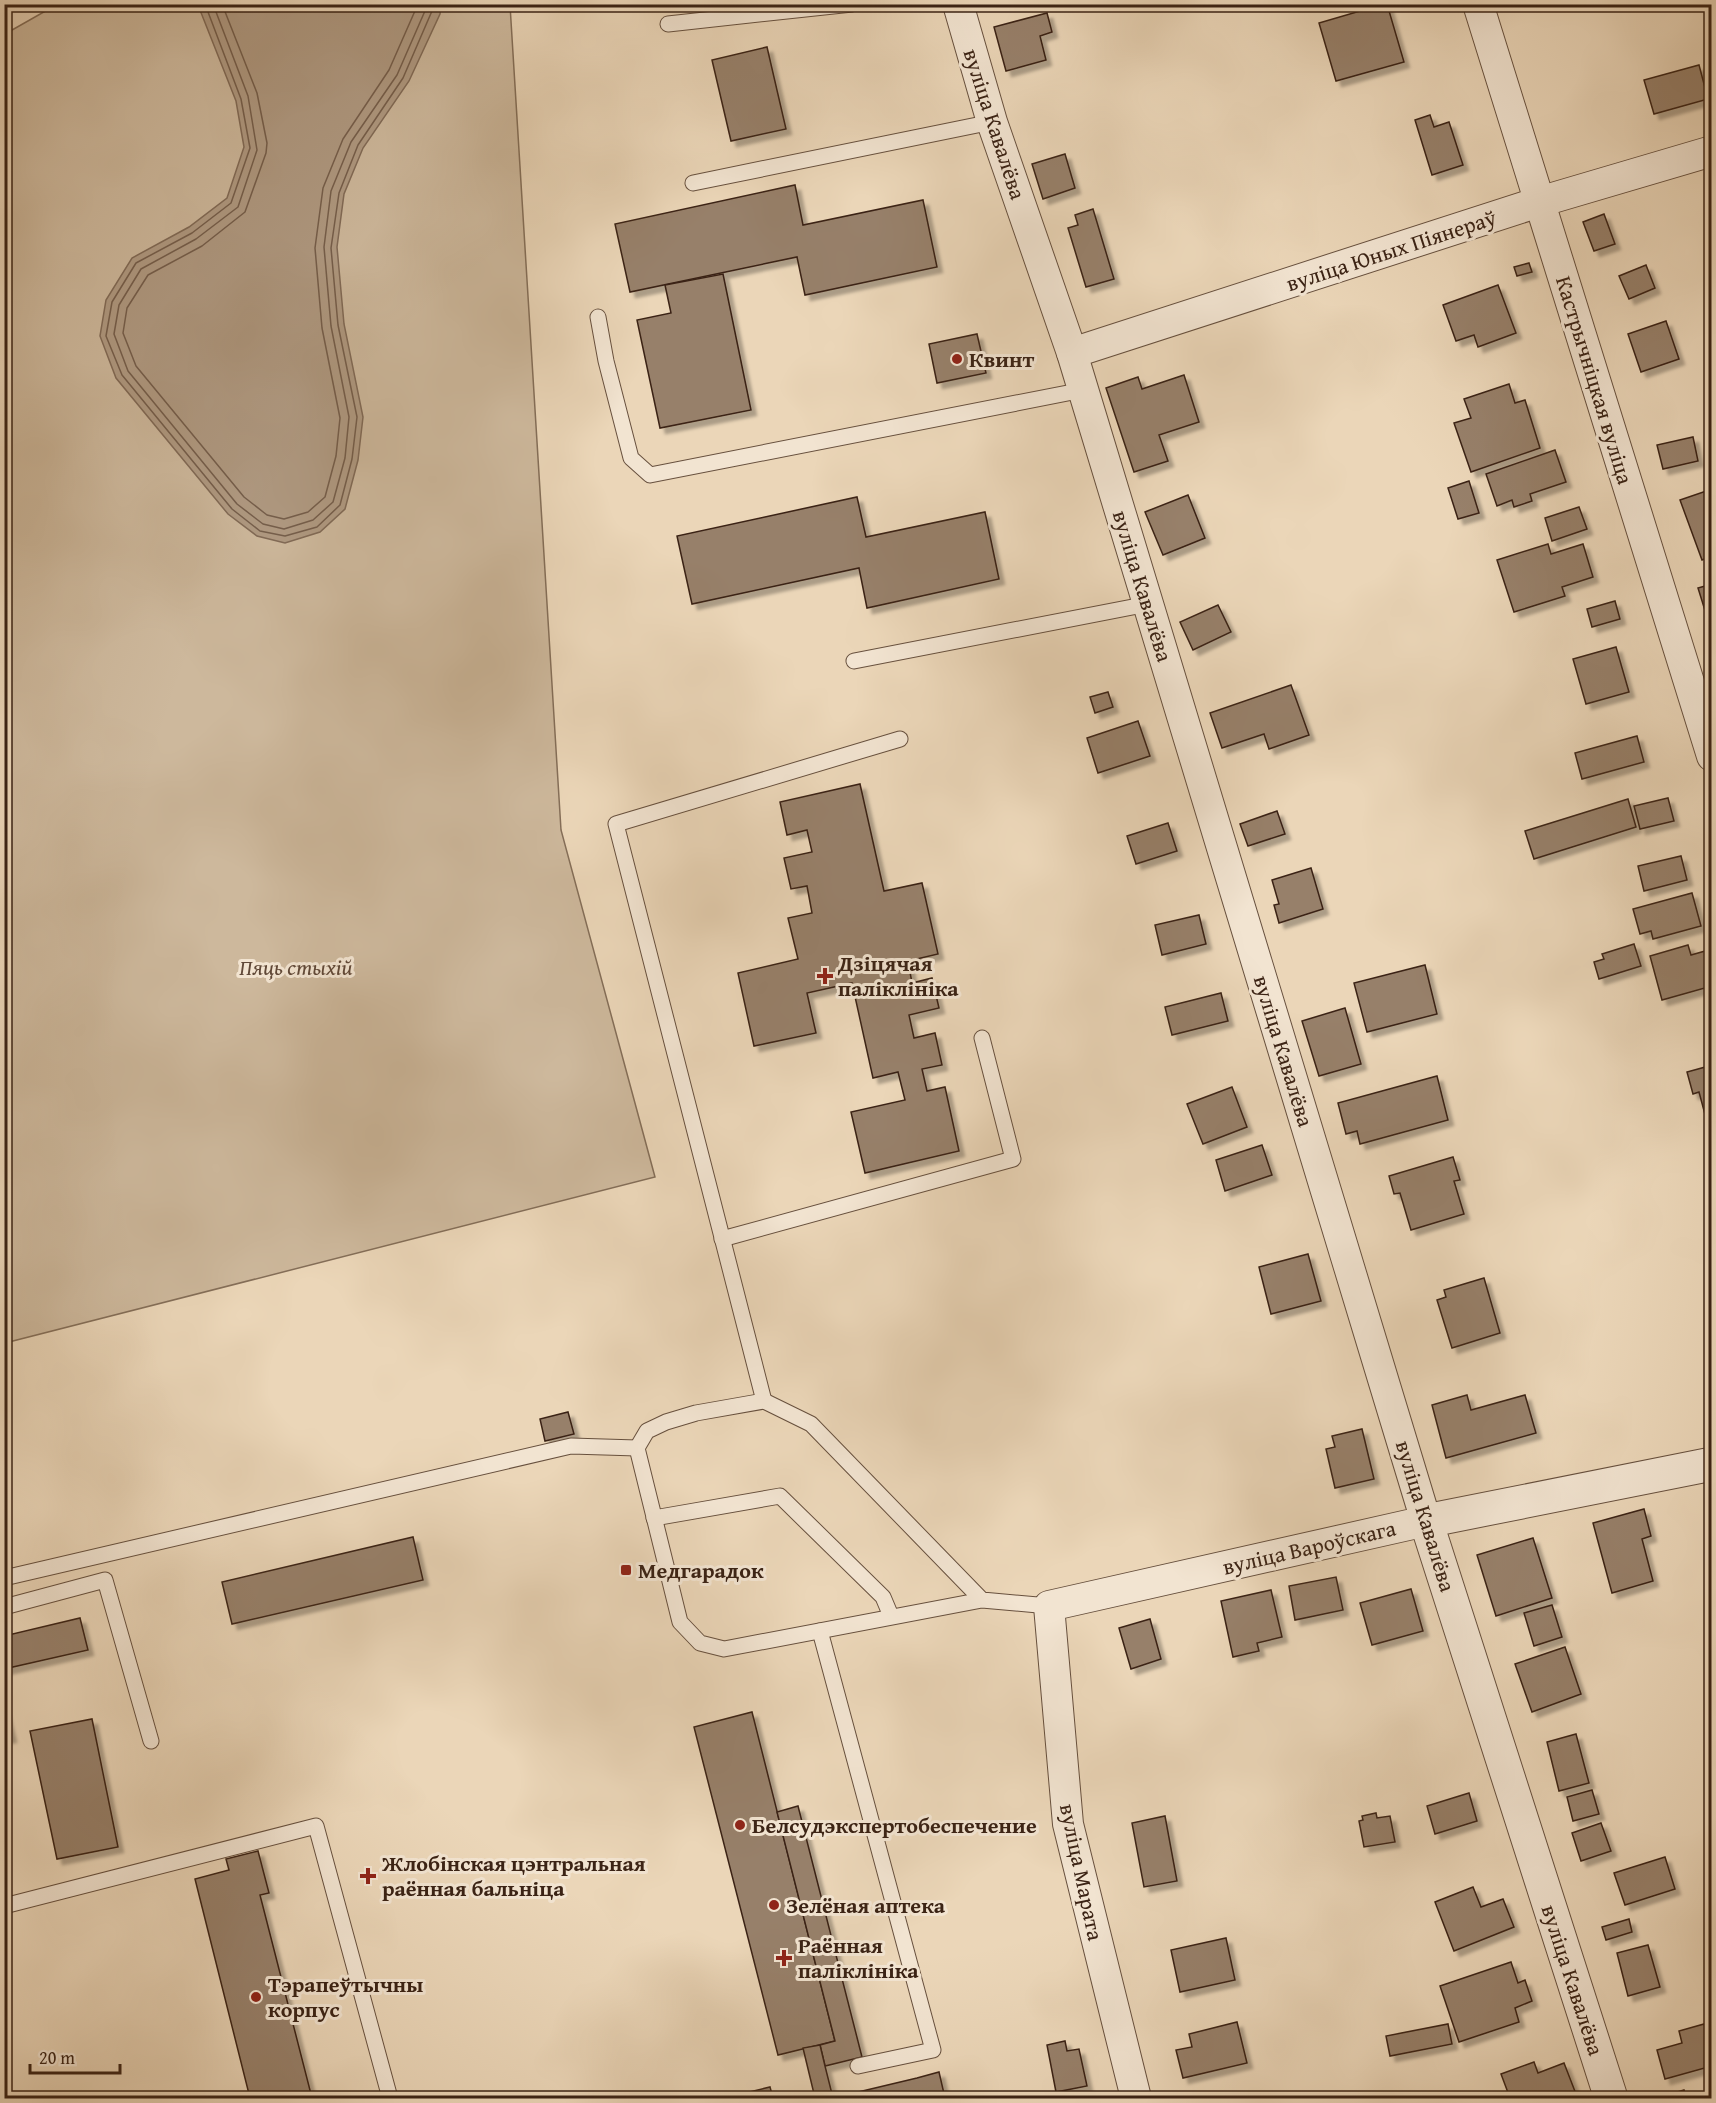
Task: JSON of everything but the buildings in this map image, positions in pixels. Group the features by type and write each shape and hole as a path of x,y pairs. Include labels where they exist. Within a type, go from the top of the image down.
{"street":[{"name":"вуліца Кавалёва","path":"958,4 992,122 1072,353 1426,1521 1611,2098"},
{"name":"Кастрычніцкая вуліца","path":"1478,4 1712,756"},
{"name":"вуліца Юных Піянераў","path":"1072,353 1539,202 1712,152"},
{"name":"вуліца Вароўскага","path":"1049,1606 1426,1521 1712,1464"},
{"name":"вуліца Марата","path":"1049,1606 1068,1824 1136,2098"}],"lane":[{"path":"668,24 852,4"},
{"path":"693,183 992,122"},
{"path":"598,316 606,361 631,458 650,475 1083,390"},
{"path":"854,661 1148,604"},
{"path":"764,1401 616,824 900,739"},
{"path":"722,1239 1013,1159 982,1038"},
{"path":"982,1600 811,1424 764,1401 696,1413 666,1422 647,1431 637,1448 680,1622 700,1643 724,1649 982,1600 1049,1606"},
{"path":"4,1578 571,1446 637,1448"},
{"path":"654,1518 780,1496 883,1597 891,1616"},
{"path":"4,1607 105,1581 150,1741"},
{"path":"820,1631 933,2050 858,2066"},
{"path":"4,1906 316,1826 390,2098"}],"green space":[{"name":"Пяць стыхій","path":"56,5 510,5 561,830 655,1177 5,1343 5,34"}],"water":[{"path":"198,5 441,5 440,14 409,81 363,148 344,194 337,247 344,324 363,417 358,460 345,509 320,532 285,543 257,536 228,514 116,378 100,336 106,300 132,258 189,227 227,198 244,147 236,101"}],"place":[{"name":"Квинт","path":"957,359"},
{"name":"Дзіцячая паліклініка","path":"825,976"},
{"name":"Медгарадок","path":"626,1570"},
{"name":"Белсудэкспертобеспечение","path":"740,1825"},
{"name":"Жлобінская цэнтральная раённая бальніца","path":"368,1876"},
{"name":"Зелёная аптека","path":"774,1905"},
{"name":"Раённая паліклініка","path":"784,1958"},
{"name":"Тэрапеўтычны корпус","path":"256,1997"}]}
